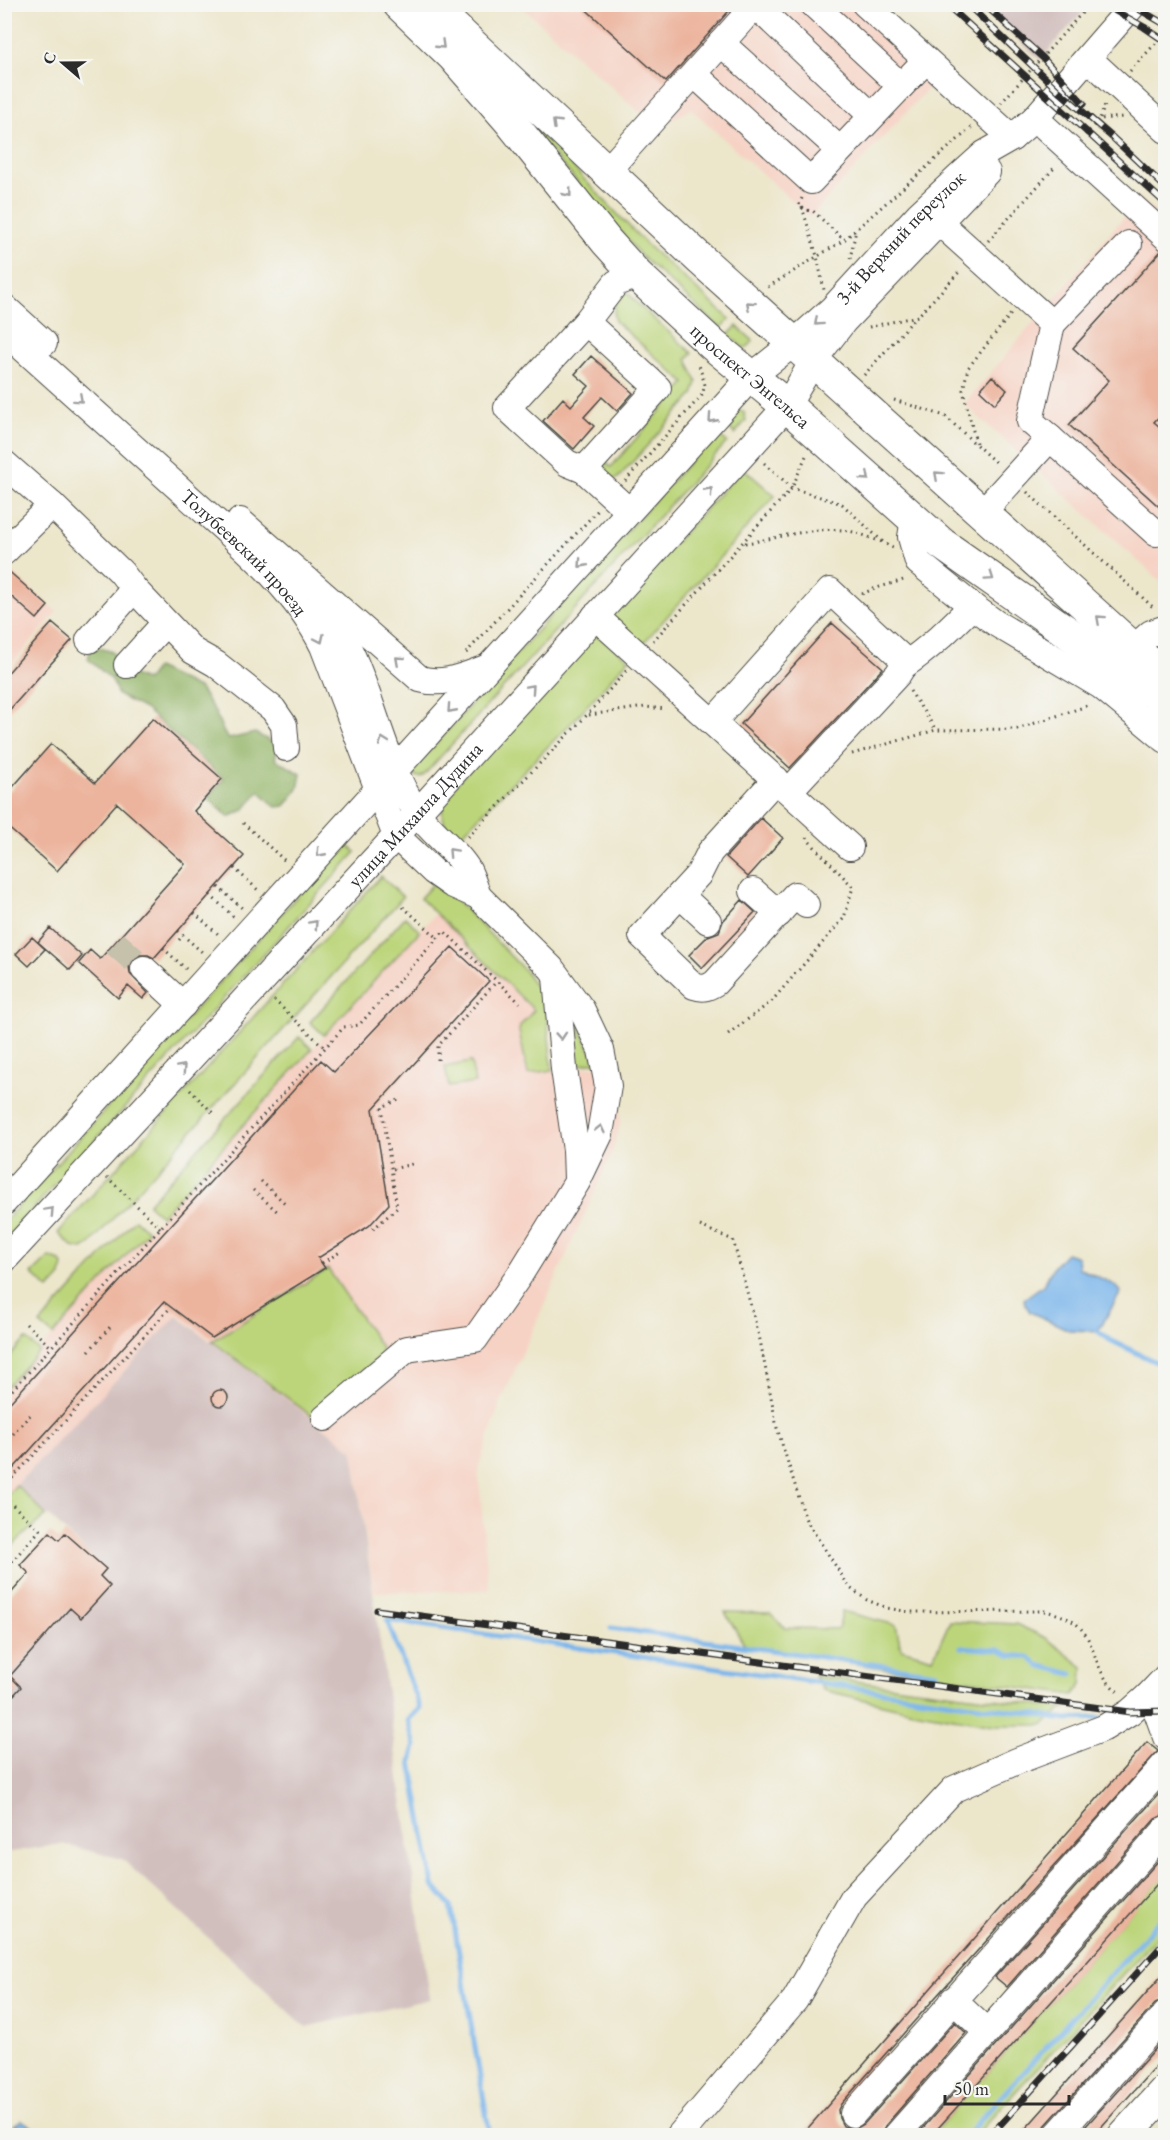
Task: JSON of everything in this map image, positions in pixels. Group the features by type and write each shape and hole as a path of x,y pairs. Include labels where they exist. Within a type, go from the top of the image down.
{"main road":[{"name":"проспект Энгельса","path":"399,4 453,56 495,104 607,242 637,274 713,345 752,376 942,544 1162,692"},
{"name":"проспект Энгельса","path":"429,4 606,172 981,514 1133,648 1162,692"},
{"path":"1124,2136 1166,2090"}],"street":[{"path":"813,4 901,86"},
{"path":"866,4 1012,138"},
{"name":"3-й Верхний переулок","path":"804,352 832,309 919,214 984,154 1012,138 1035,118 1134,4"},
{"path":"606,172 756,5 872,116"},
{"path":"721,44 840,150"},
{"path":"1088,58 1166,130"},
{"path":"694,74 811,181 926,60"},
{"path":"1035,118 1166,237"},
{"name":"3-й Верхний переулок","path":"804,352 844,321 995,164 1012,138"},
{"path":"939,222 1052,324"},
{"path":"592,313 606,287 610,263 607,242"},
{"path":"1129,244 1052,324 1030,421 1156,533"},
{"path":"621,503 584,470 567,463 507,408 616,284 637,274"},
{"name":"Толубеевский проезд","path":"4,307 47,371"},
{"path":"584,470 658,388 592,313"},
{"name":"Толубеевский проезд","path":"4,332 290,593 312,622 337,681 386,782 468,870 478,896"},
{"path":"4,1202 490,666 621,503 752,376 804,352"},
{"name":"улица Михаила Дудина","path":"4,1260 396,836 786,406 804,352"},
{"path":"981,514 1050,438"},
{"path":"4,463 121,572 134,589 193,651 216,664 273,709 284,725 286,748"},
{"path":"4,552 51,505"},
{"name":"Толубеевский проезд","path":"201,510 300,571 420,678 432,682 442,681 459,678 490,666"},
{"path":"914,519 910,537 924,567 997,624 1101,686 1166,740"},
{"name":"Толубеевский проезд","path":"285,562 296,578 332,618 343,636 386,782 396,836"},
{"path":"89,640 134,589"},
{"path":"713,722 830,591 902,658 900,670"},
{"path":"806,905 795,896 715,983 701,988 694,986 642,936 699,874 710,852 783,784 817,760 900,670 945,633 972,606"},
{"path":"596,616 850,847"},
{"path":"127,665 165,623"},
{"path":"1133,648 1151,633 1165,628"},
{"path":"325,1418 407,1348 475,1340 519,1276 577,1182 600,1134 608,1086 601,1050 582,1010 551,969 478,896 451,884 434,873 396,836"},
{"path":"753,891 779,914"},
{"path":"680,895 708,921"},
{"path":"144,969 183,1005"},
{"path":"556,977 564,1069 576,1150 577,1182"},
{"path":"679,2136 795,2000 854,1897 954,1789 1017,1761 1104,1728 1130,1712 1166,1677"},
{"path":"1148,1696 1157,1712 1166,1737"},
{"path":"853,2114 1166,1763"},
{"path":"896,2136 1166,1828"},
{"path":"953,2000 987,2032"},
{"path":"1056,2136 1166,2014"}],"path":[{"path":"999,104 1006,100 1090,4"},
{"path":"861,378 1100,119 1124,117"},
{"path":"764,290 844,240 935,157 979,121"},
{"path":"811,181 799,205 802,207 817,256 825,297"},
{"path":"802,207 813,211 844,240"},
{"path":"976,445 963,390 968,368 1024,298"},
{"path":"863,328 918,316"},
{"path":"458,661 621,503 702,395 705,385 704,376 698,362"},
{"path":"892,400 945,416 1159,612 1165,628"},
{"path":"759,459 792,488 842,504 884,543 924,567"},
{"path":"743,543 769,540 803,531 843,530 884,543"},
{"path":"844,603 924,567"},
{"path":"900,670 936,730"},
{"path":"817,760 864,752 936,730 1017,729 1097,703 1118,699"},
{"path":"587,715 645,707 668,709"},
{"path":"243,823 285,861"},
{"path":"234,868 258,890"},
{"path":"218,886 242,908"},
{"path":"210,895 234,917"},
{"path":"403,907 438,938"},
{"path":"194,913 218,934"},
{"path":"178,931 202,952"},
{"path":"4,1399 344,1027 359,1025 444,931 520,1003"},
{"path":"179,940 183,935"},
{"path":"163,948 186,969"},
{"path":"438,1060 438,1046 497,981"},
{"path":"269,995 325,1048"},
{"path":"186,1087 215,1115"},
{"path":"373,1229 397,1208 382,1107 401,1099"},
{"path":"393,1169 412,1164"},
{"path":"105,1176 160,1228"},
{"path":"261,1181 287,1205"},
{"path":"253,1190 279,1214"},
{"path":"700,1226 733,1240 760,1340 777,1428 806,1521 850,1588 867,1600 887,1608 909,1612 1044,1611 1061,1614 1076,1622 1088,1639 1109,1685 1123,1695 1148,1696"},
{"path":"322,1263 340,1252"},
{"path":"4,1487 171,1307"},
{"path":"26,1324 51,1347"},
{"path":"89,1351 110,1327"},
{"path":"13,1434 32,1413"},
{"path":"4,1497 40,1530 4,1570"}],"shaded area":[{"path":"520,5 871,5 944,71 810,217 691,109 657,128"},
{"path":"979,5 1089,5 1040,60"},
{"path":"1140,198 1165,221 1165,585 964,404"},
{"path":"5,566 57,612 5,672"},
{"path":"436,913 534,1010 520,1026 552,1070 618,1064 621,1085 620,1125 612,1153 501,1401 478,1468 489,1590 374,1592 353,1450 178,1316 5,1498 5,1388"},
{"path":"177,1316 353,1450 430,1999 306,2027 122,1859 61,1844 5,1853 5,1682 105,1569 16,1485"}],"green space":[{"path":"520,107 582,177 649,247 730,319 721,328 642,257 516,111"},
{"path":"625,290 692,353 687,359 697,382 693,395 618,478 611,480 598,468 604,461 611,467 685,383 615,321 617,294"},
{"path":"737,326 751,339 752,342 747,348 728,335"},
{"path":"736,410 744,412 746,420 735,434 724,423"},
{"path":"716,432 727,442 423,776 414,776 411,771"},
{"path":"743,468 775,496 639,648 609,615"},
{"path":"594,633 629,659 576,718 457,839 445,824 442,814 445,796"},
{"path":"97,647 112,652 125,671 146,681 156,668 200,689 229,739 255,733 276,744 275,759 301,774 298,789 285,806 276,807 259,791 244,810 229,817 208,798 224,779 145,709 118,695 112,680 88,659 90,651"},
{"path":"345,843 356,852 5,1240 5,1221"},
{"path":"381,876 403,897 88,1246 83,1249 73,1247 58,1233"},
{"path":"433,884 451,894 526,972 540,994 547,1015 552,1070 528,1074 519,1031 520,1026 534,1010 420,898"},
{"path":"405,917 420,931 324,1035 310,1022"},
{"path":"578,1024 596,1062 572,1066 573,1026"},
{"path":"299,1037 312,1049 161,1216 148,1204"},
{"path":"471,1062 475,1083 449,1087 445,1067"},
{"path":"135,1219 148,1231 53,1335 40,1324"},
{"path":"49,1257 60,1261 63,1265 61,1276 49,1289 32,1274"},
{"path":"328,1269 381,1347 381,1355 313,1417 212,1341"},
{"path":"26,1339 39,1351 5,1388 5,1362"},
{"path":"16,1485 46,1515 6,1551 5,1498"},
{"path":"842,1611 896,1625 901,1649 933,1658 950,1621 1016,1624 1046,1638 1083,1667 1082,1684 1074,1695 745,1646 725,1612 770,1613 785,1628 839,1629"},
{"path":"814,1676 1065,1708 1042,1725 994,1725 913,1711 823,1690"},
{"path":"1165,1874 1165,1928 976,2135 931,2136"}],"water":[{"path":"1066,1253 1078,1257 1079,1268 1109,1282 1121,1292 1098,1331 1069,1330 1030,1312 1025,1304 1024,1299 1043,1285 1054,1266"},
{"path":"22,2120 43,2135 5,2135"}],"building":[{"path":"580,4 735,4 666,82"},
{"path":"1161,251 1166,252 1166,409 1154,422 1166,432 1166,513 1069,425 1109,380 1073,348"},
{"path":"591,356 633,393 617,411 602,397 584,417 594,426 574,449 543,421 563,398 571,406 589,386 575,374"},
{"path":"992,376 1007,390 995,404 980,390"},
{"path":"4,567 48,606 37,619 4,590"},
{"path":"52,623 72,640 4,716 4,677"},
{"path":"832,623 883,668 790,768 741,724"},
{"path":"153,718 222,779 194,811 244,856 154,958 140,955 133,959 129,966 130,974 148,993 143,999 128,986 118,998 79,963 90,950 100,959 185,864 117,803 57,871 4,824 4,797 51,744 95,783"},
{"path":"761,818 783,838 748,877 726,857"},
{"path":"742,900 755,912 702,968 689,955 708,936 719,932 723,921"},
{"path":"50,928 82,956 70,970 38,942"},
{"path":"32,937 45,949 29,966 16,954"},
{"path":"452,947 489,981 373,1109 389,1204 369,1226 318,1258 325,1268 212,1338 164,1302 4,1479 4,1409 321,1060 334,1072"},
{"path":"217,1390 223,1390 228,1398 226,1404 217,1406 212,1401 212,1395"},
{"path":"50,1532 59,1540 65,1533 106,1569 100,1576 110,1586 81,1618 70,1608 10,1676 21,1687 4,1706 4,1601 29,1573 20,1565"},
{"path":"1147,1742 1158,1751 841,2104 838,2110 843,2126 857,2128 864,2124 955,2022 966,2033 885,2126 881,2136 801,2136"},
{"path":"1166,1786 1166,1814 1155,1819 1007,1987 995,1977"},
{"path":"1166,1852 1166,1874 931,2136 916,2136"},
{"path":"1166,1971 1166,1999 1155,2004 1045,2126 1041,2136 1019,2136"},
{"path":"1166,2037 1166,2055 1093,2136 1077,2136"}],"waterway":[{"path":"1098,1331 1110,1340 1166,1367"},
{"path":"490,2136 451,1906 433,1885 411,1762 415,1746 408,1720 420,1708 387,1620 1058,1719 1100,1718"},
{"path":"611,1628 937,1673"},
{"path":"961,1647 999,1650 1009,1655 1029,1657 1038,1665 1072,1674"},
{"path":"966,2136 1166,1913"}],"tunnel":[{"path":"115,943 144,969"}],"railway":[{"path":"946,4 1166,204"},
{"path":"967,4 1166,188"},
{"path":"984,4 1043,58 1084,104"},
{"path":"1103,4 1166,42"},
{"path":"1130,4 1166,25"},
{"path":"377,1610 1130,1712 1166,1711"},
{"path":"990,2136 1166,1941"}]}
